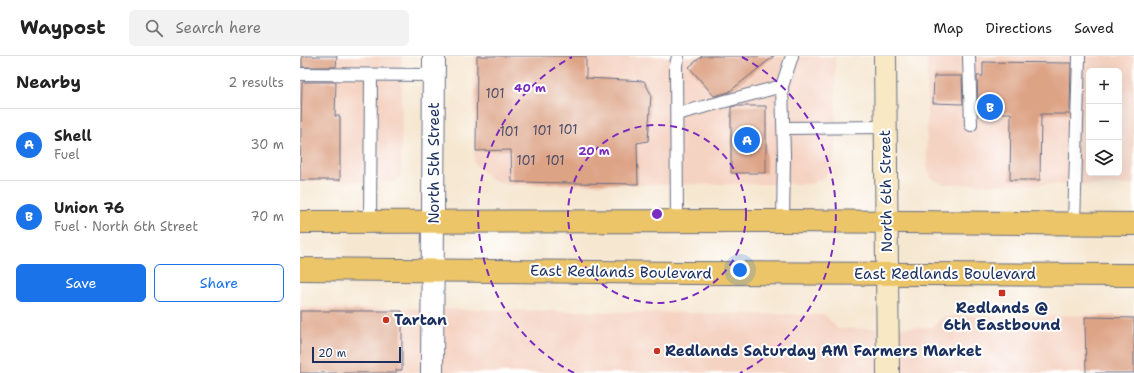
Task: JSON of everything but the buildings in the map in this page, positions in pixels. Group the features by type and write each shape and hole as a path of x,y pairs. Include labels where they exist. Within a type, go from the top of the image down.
{"main road":[{"name":"North 6th Street","path":"885,56 888,373"},
{"path":"300,222 783,221 1134,224"},
{"name":"East Redlands Boulevard","path":"300,269 1134,275"}],"street":[{"name":"North 5th Street","path":"432,373 434,270 434,65"}],"lane":[{"path":"677,221 676,65 678,56"},
{"path":"783,221 784,128 782,86 792,56"},
{"path":"970,56 971,125"},
{"path":"1074,224 1079,56"},
{"path":"300,74 371,75 434,65"},
{"path":"370,221 371,75"},
{"path":"677,114 782,86"},
{"path":"784,128 885,127"}],"shaded area":[{"path":"300,56 402,56 401,174 397,182 300,181"},
{"path":"474,56 835,56 836,154 825,176 811,184 509,185 489,179 474,163"},
{"path":"927,56 1134,56 1134,185 944,184 931,178 927,166"},
{"path":"300,307 825,315 838,329 932,327 944,316 1134,315 1134,373 300,373"}],"place":[{"name":"Union 76","path":"990,107"},
{"name":"Shell","path":"747,140"},
{"name":"Redlands @ 6th Eastbound","path":"1002,293"},
{"name":"Tartan","path":"386,320"},
{"name":"Redlands Saturday AM Farmers Market","path":"657,351"}]}
